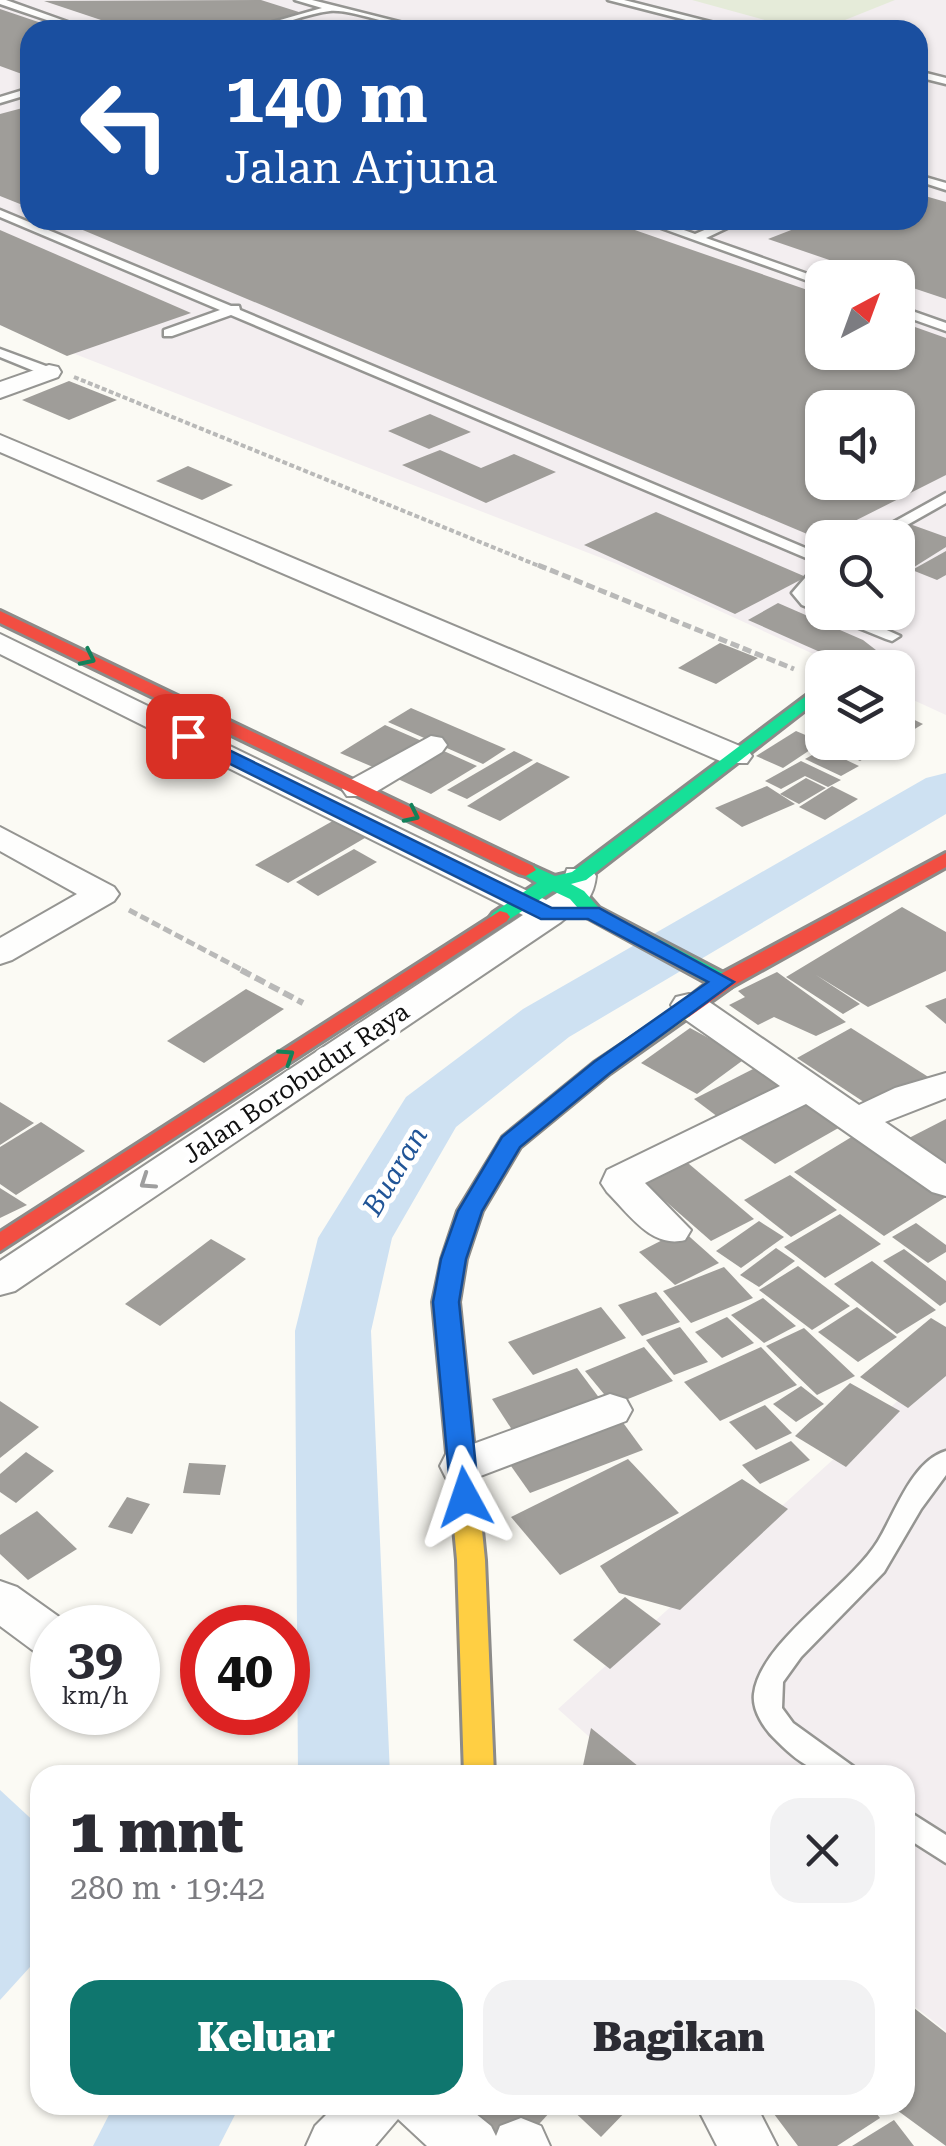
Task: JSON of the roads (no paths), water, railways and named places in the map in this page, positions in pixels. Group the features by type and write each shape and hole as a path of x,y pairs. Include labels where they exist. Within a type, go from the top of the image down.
{"street":[{"path":"0,391 48,372"},
{"path":"0,443 736,756"},
{"path":"10,634 139,697 249,736 716,977"},
{"path":"139,697 220,752 569,901"},
{"name":"Jalan Borobudur Raya","path":"0,1281 21,1241 569,901 736,756 805,702"},
{"path":"220,752 249,736"},
{"path":"358,789 431,745"},
{"path":"0,837 102,894 0,953"},
{"path":"479,1765 471,1560 446,1302 454,1259 470,1211 511,1142 602,1068 689,1006 716,977 946,859"},
{"name":"Jalan Borobudur Raya","path":"255,1094 340,1021 569,901"},
{"path":"689,1006 946,1183"},
{"path":"858,1120 908,1096 946,1085"},
{"path":"671,1230 621,1179 810,1086"},
{"path":"462,1466 610,1410"},
{"path":"0,1600 30,1622"},
{"path":"336,2146 366,2115"},
{"path":"433,2115 471,2146"},
{"path":"731,2115 748,2146"}],"lane":[{"path":"300,0 393,20"},
{"path":"613,0 696,20"},
{"path":"0,1 56,20"},
{"path":"285,20 328,8"},
{"path":"42,230 236,309 805,557"},
{"path":"673,230 805,278"},
{"path":"695,238 714,230"},
{"path":"168,333 236,309"},
{"path":"915,316 946,327"},
{"path":"0,353 48,372"},
{"path":"904,520 946,497"},
{"path":"877,630 892,636"},
{"path":"830,1765 777,1726 766,1697 776,1669 888,1549 918,1490 946,1460"},
{"path":"915,1828 946,1851"}],"water":[{"path":"0,1790 30,1818 30,1967 0,2000"}],"waterway":[{"name":"Buaran","path":"344,1765 333,1331 355,1238 430,1113 546,1023 946,790"},
{"name":"Buaran","path":"145,2146 178,2115"}]}
